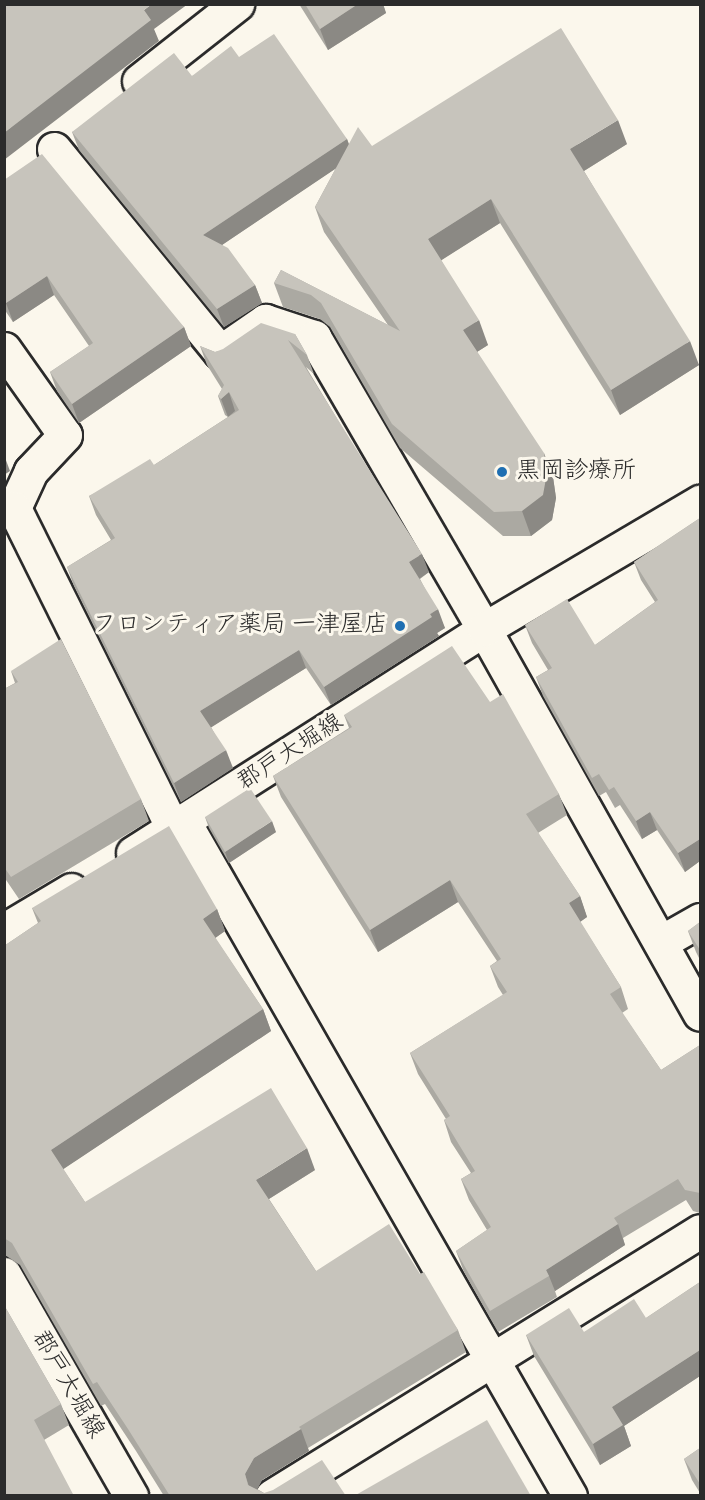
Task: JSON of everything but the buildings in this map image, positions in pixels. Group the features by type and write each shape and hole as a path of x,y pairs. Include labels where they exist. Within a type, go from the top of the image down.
{"street":[{"path":"118,98 237,4"},
{"path":"81,127 42,158 220,352 265,321 314,337 484,629 700,1014"},
{"path":"4,349 65,435 31,471 14,508 178,825 494,1362 570,1496"},
{"name":"郡戸大堀線","path":"4,930 178,825 484,629 700,502"},
{"path":"661,942 700,920"},
{"path":"272,1496 494,1362 700,1231"},
{"name":"郡戸大堀線","path":"4,1274 131,1496"}],"place":[{"name":"黒岡診療所","path":"502,472"},
{"name":"フロンティア薬局 一津屋店","path":"400,626"}]}
